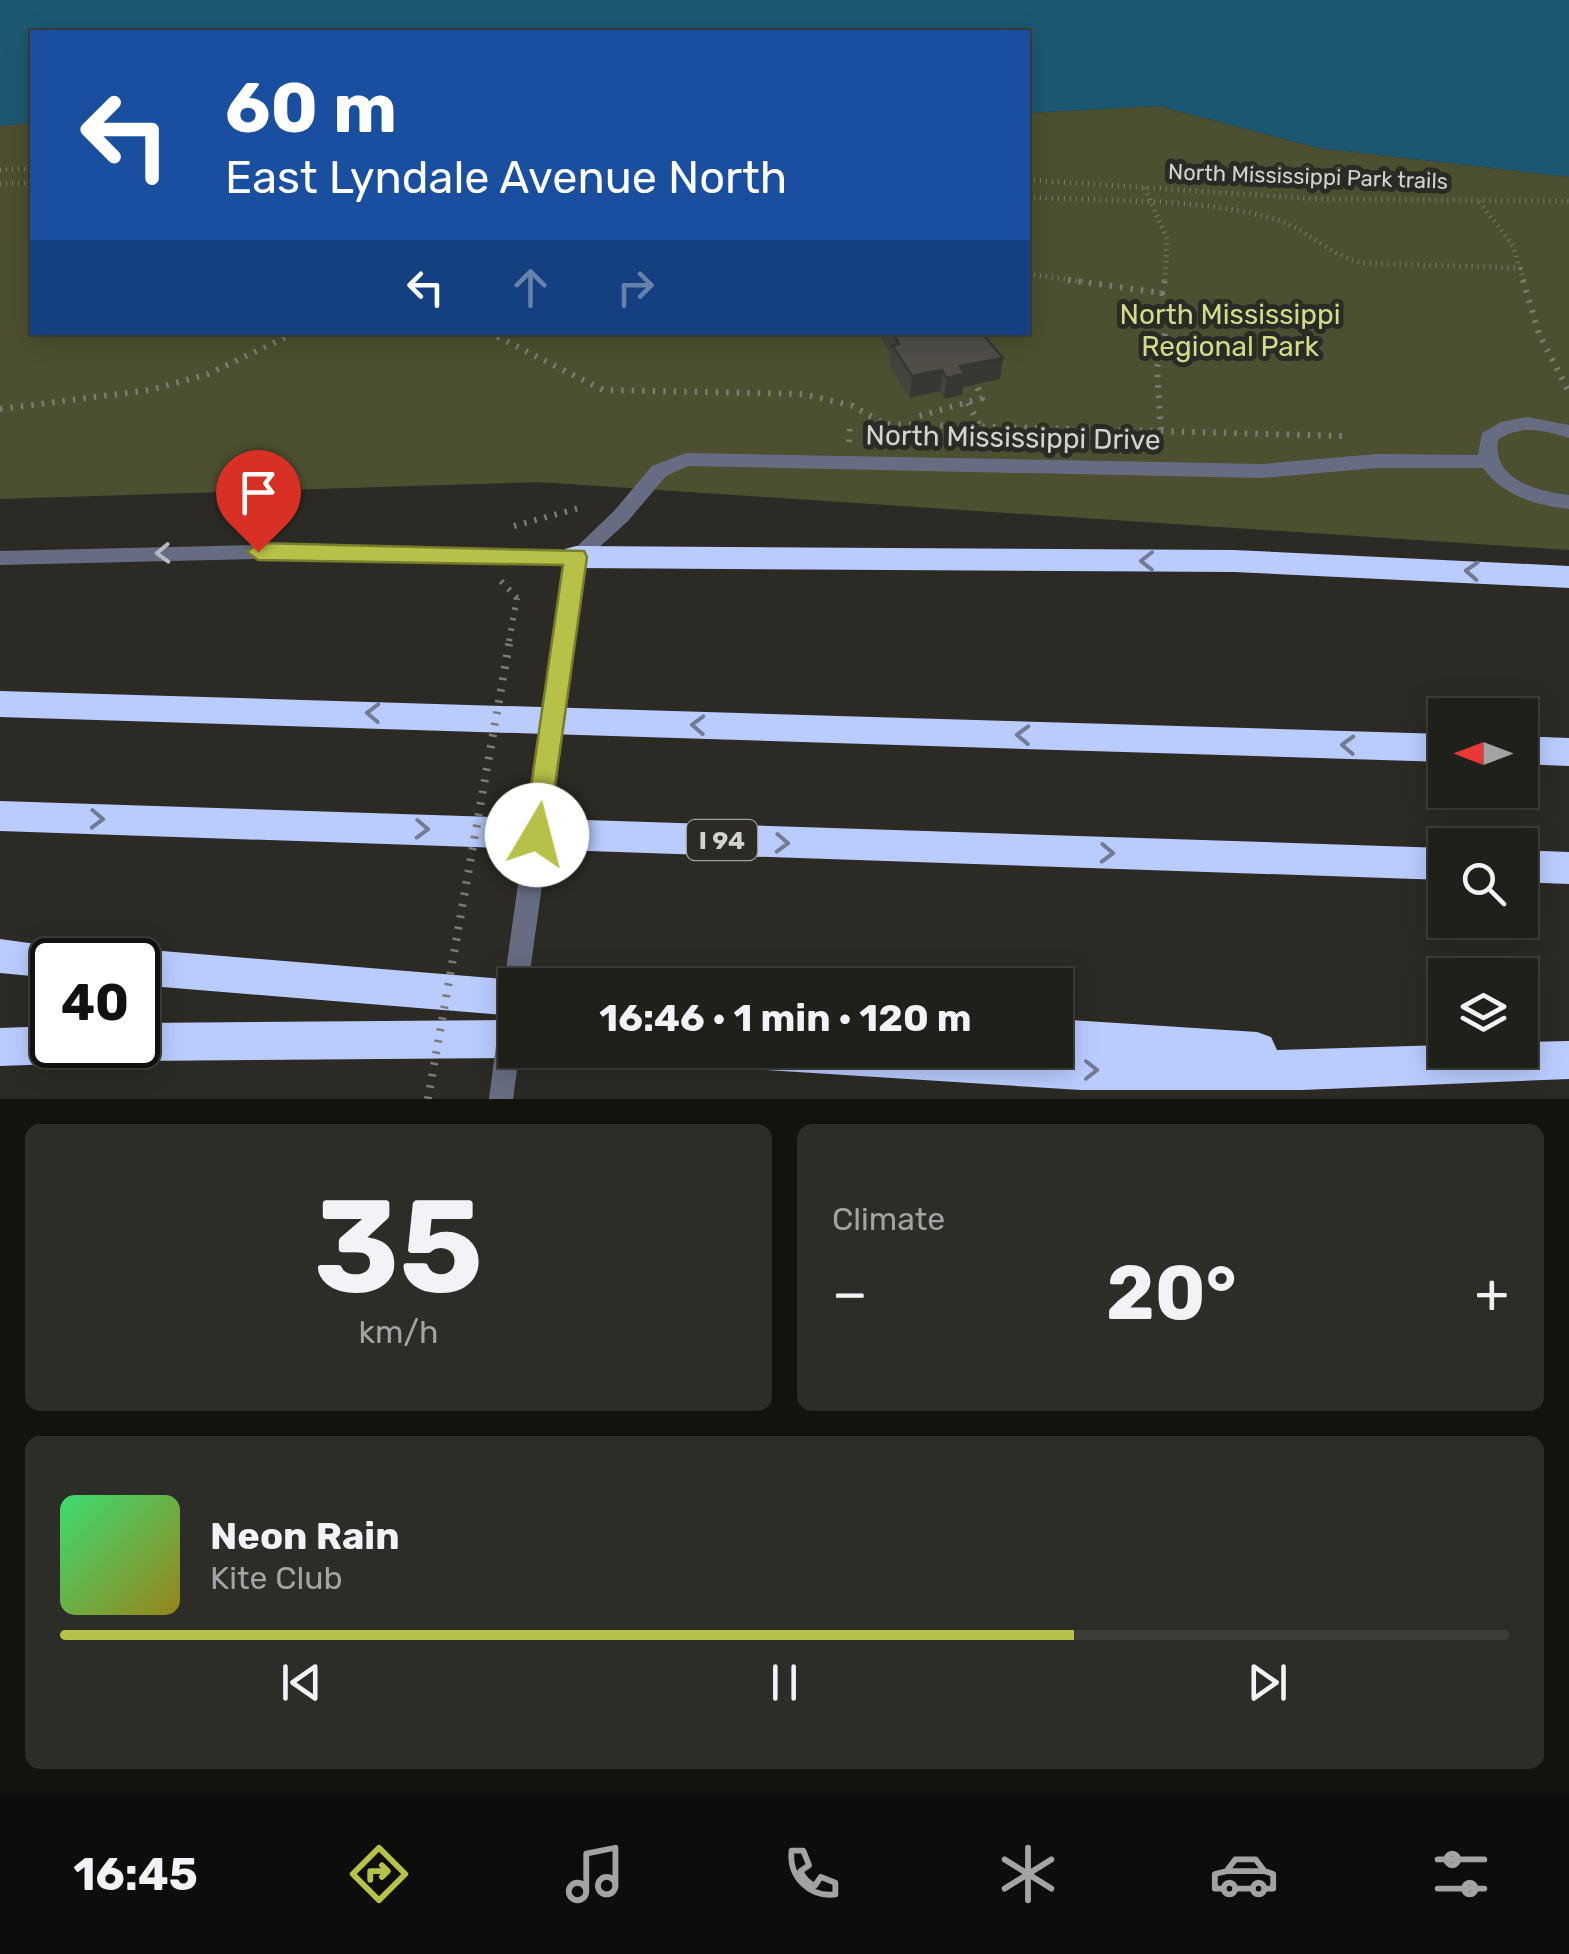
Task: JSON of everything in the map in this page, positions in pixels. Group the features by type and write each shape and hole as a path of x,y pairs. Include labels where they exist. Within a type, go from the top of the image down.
{"highway":[{"path":"576,557 1234,561 1569,577"},
{"path":"0,704 1428,747"},
{"path":"1538,751 1569,752"},
{"name":"I 94","path":"0,816 1428,863"},
{"path":"1538,867 1569,868"},
{"path":"0,956 30,958"},
{"path":"160,969 498,996"},
{"path":"1073,1039 1283,1053 1560,1060"},
{"path":"160,1042 498,1040"},
{"path":"0,1047 30,1046"},
{"path":"1047,1068 1302,1070 1560,1060"}],"street":[{"path":"1569,432 1535,422 1500,428 1489,436 1485,448 1488,462 1512,486 1551,501 1569,502"},
{"name":"North Mississippi Drive","path":"576,557 622,516 659,472 686,460 789,458 999,467 1262,470 1378,461 1488,462"},
{"path":"0,558 258,552 576,557 518,968"},
{"path":"501,1099 505,1068"}],"path":[{"path":"0,170 30,168"},
{"path":"1030,180 1145,188"},
{"path":"0,184 30,182"},
{"name":"North Mississippi Park trails","path":"1145,188 1319,199 1569,201"},
{"name":"North Mississippi Park trails","path":"1145,188 1159,208 1172,258 1162,293 1169,318 1158,368 1159,431 1166,468"},
{"path":"1030,197 1233,210 1278,220 1345,259 1363,263 1520,268"},
{"path":"1477,199 1513,246 1539,334 1569,392"},
{"path":"1030,274 1162,293"},
{"path":"0,410 150,390 208,374 291,335"},
{"path":"494,335 603,390 804,394 852,406 884,424 1352,436"},
{"path":"926,425 920,416 982,398 968,365"},
{"path":"968,403 999,467"},
{"path":"514,526 579,508"},
{"path":"428,1099 518,598 497,576"}],"green space":[{"name":"North Mississippi Regional Park","path":"1158,106 1319,148 1569,177 1569,550 538,482 0,499 0,126 30,122 30,335 1030,335 1030,113"}],"water":[{"path":"0,0 1569,0 1569,177 1319,148 1158,106 1030,113 1030,30 30,30 30,122 0,126"}],"building":[{"path":"894,335 984,335 1003,358 960,366 964,374 946,378 942,370 912,376 892,345 899,344"}],"route":[{"path":"258,552 576,557 537,835"}]}
